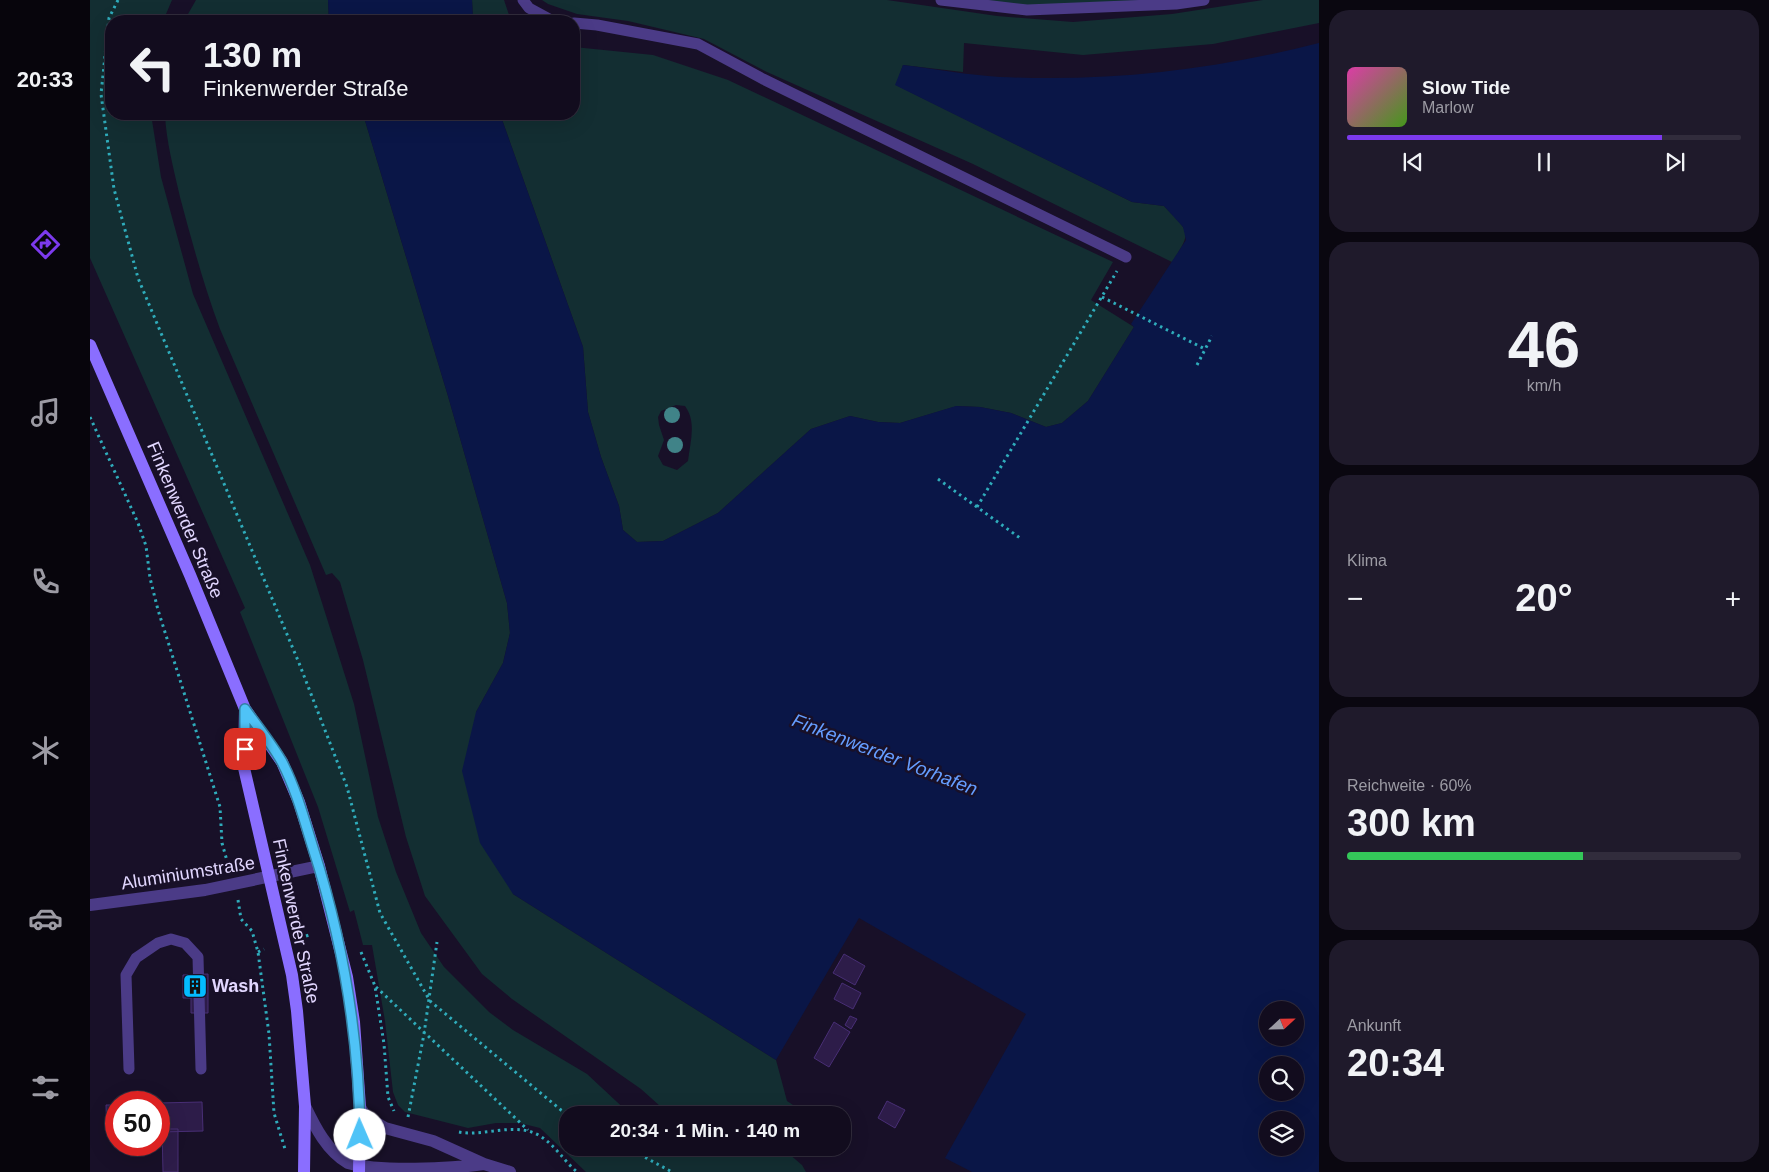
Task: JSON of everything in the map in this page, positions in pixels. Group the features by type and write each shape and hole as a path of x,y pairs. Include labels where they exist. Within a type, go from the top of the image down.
{"main road":[{"name":"Finkenwerder Straße","path":"90,345 190,575 245,709 282,762 299,802 319,866 347,976 354,1022 360,1107 360,1170"},
{"name":"Finkenwerder Straße","path":"245,709 244,768 292,975 305,1106 304,1172"}],"street":[{"name":"Aluminiumstraße","path":"90,905 176,895 270,878 319,866"},
{"path":"305,1106 323,1140 341,1158 360,1170 423,1172 484,1164"},
{"path":"360,1107 366,1117 385,1128 433,1142 484,1164 510,1172"}],"lane":[{"path":"523,0 529,8 542,15"},
{"path":"941,0 1027,10 1176,4 1204,0"},
{"path":"580,23 597,24 698,44 772,83 1126,257"},
{"path":"129,1069 125,986 128,969 136,958 158,943 171,939 185,943 198,957 201,1069"}],"path":[{"path":"110,15 118,0"},
{"path":"105,56 101,94 114,189 138,278 299,663 347,787 380,913 430,1001 559,1109"},
{"path":"977,507 1126,257"},
{"path":"1102,297 1205,349"},
{"path":"1197,365 1212,336"},
{"path":"90,417 138,523 146,546 150,578 158,610 220,807 222,843 234,885 241,920 252,931 258,952 269,1034 274,1113 285,1151"},
{"path":"938,479 1020,538"},
{"path":"306,936 312,934"},
{"path":"407,1119 430,1001 437,942"},
{"path":"358,946 375,986 384,1044 388,1097 392,1108 398,1115"},
{"path":"258,952 264,949"},
{"path":"375,986 529,1131 541,1137 577,1172"},
{"path":"403,1117 416,1121"},
{"path":"450,1130 468,1134 509,1130 529,1131"},
{"path":"643,1156 672,1172"}],"green space":[{"path":"90,0 172,0 166,15 105,15 105,120 152,120 161,177 193,294 310,565 354,704 378,817 396,872 421,933 444,967 489,1012 513,1030 587,1074 621,1106 559,1106 559,1146 540,1128 520,1123 496,1123 468,1128 405,1112 398,1105 393,1092 385,1021 372,945 363,945 354,910 350,912 318,807 240,612 245,608 90,258"},
{"path":"196,0 328,0 329,15 187,15"},
{"path":"472,0 504,0 509,15 473,15"},
{"path":"542,0 887,0 997,16 1073,22 1172,14 1263,0 1319,0 1319,23 1213,44 1083,55 964,43 963,72 903,65 896,85 1132,202 1164,206 1179,222 1185,232 1183,244 1172,262 973,164 767,72 704,39 628,21 577,14"},
{"path":"959,0 1193,0 1080,9"},
{"path":"580,48 653,55 728,80 1113,262 1091,300 1134,327 1088,401 1062,423 1046,427 1011,413 980,407 957,406 900,423 878,422 850,416 811,429 718,513 663,541 637,542 623,530 619,506 601,457 588,412 583,347 502,120 580,120","holes":["676,405 685,406 689,412 692,426 688,461 677,470 663,465 658,456 664,440 658,417 661,411"]},
{"path":"166,120 365,120 448,396 507,603 510,633 503,663 476,712 513,894 776,1060 787,1101 794,1106 660,1106 641,1089 512,999 482,974 425,896 406,837 363,660 340,582 332,573 326,575 220,329 203,280 180,197"},
{"path":"569,1156 791,1156 802,1165 806,1172 586,1172"}],"water":[{"path":"328,0 472,0 473,15 329,15"},
{"name":"Finkenwerder Vorhafen","path":"1319,43 1319,1172 972,1172 945,1158 1026,1014 859,918 776,1060 513,894 480,843 462,771 476,712 503,663 510,633 507,603 448,396 365,120 502,120 583,347 588,412 601,457 619,506 623,530 637,542 663,541 718,513 811,429 850,416 878,422 900,423 956,406 980,407 1011,413 1046,427 1062,423 1088,401 1134,327 1131,324 1186,240 1183,227 1164,206 1132,202 895,85 903,65 1000,77 1041,78 1122,76 1200,67"}],"building":[{"path":"844,954 865,966 855,985 833,973"},
{"name":"Wash","path":"208,974 208,1013 191,1013 191,998 183,998 183,975"},
{"path":"842,983 861,993 853,1009 834,999"},
{"path":"850,1016 857,1019 851,1029 845,1025"},
{"path":"834,1022 850,1032 829,1067 814,1058"},
{"path":"887,1101 905,1110 895,1128 878,1118"},
{"path":"202,1102 203,1131 170,1132 170,1103"},
{"path":"170,1129 178,1129 178,1172 163,1172 163,1156 170,1156"}],"place":[{"name":"Wash","path":"195,986"}],"route":[{"path":"245,749 245,709 282,762 299,802 332,912 347,976 354,1022 360,1135"}]}
